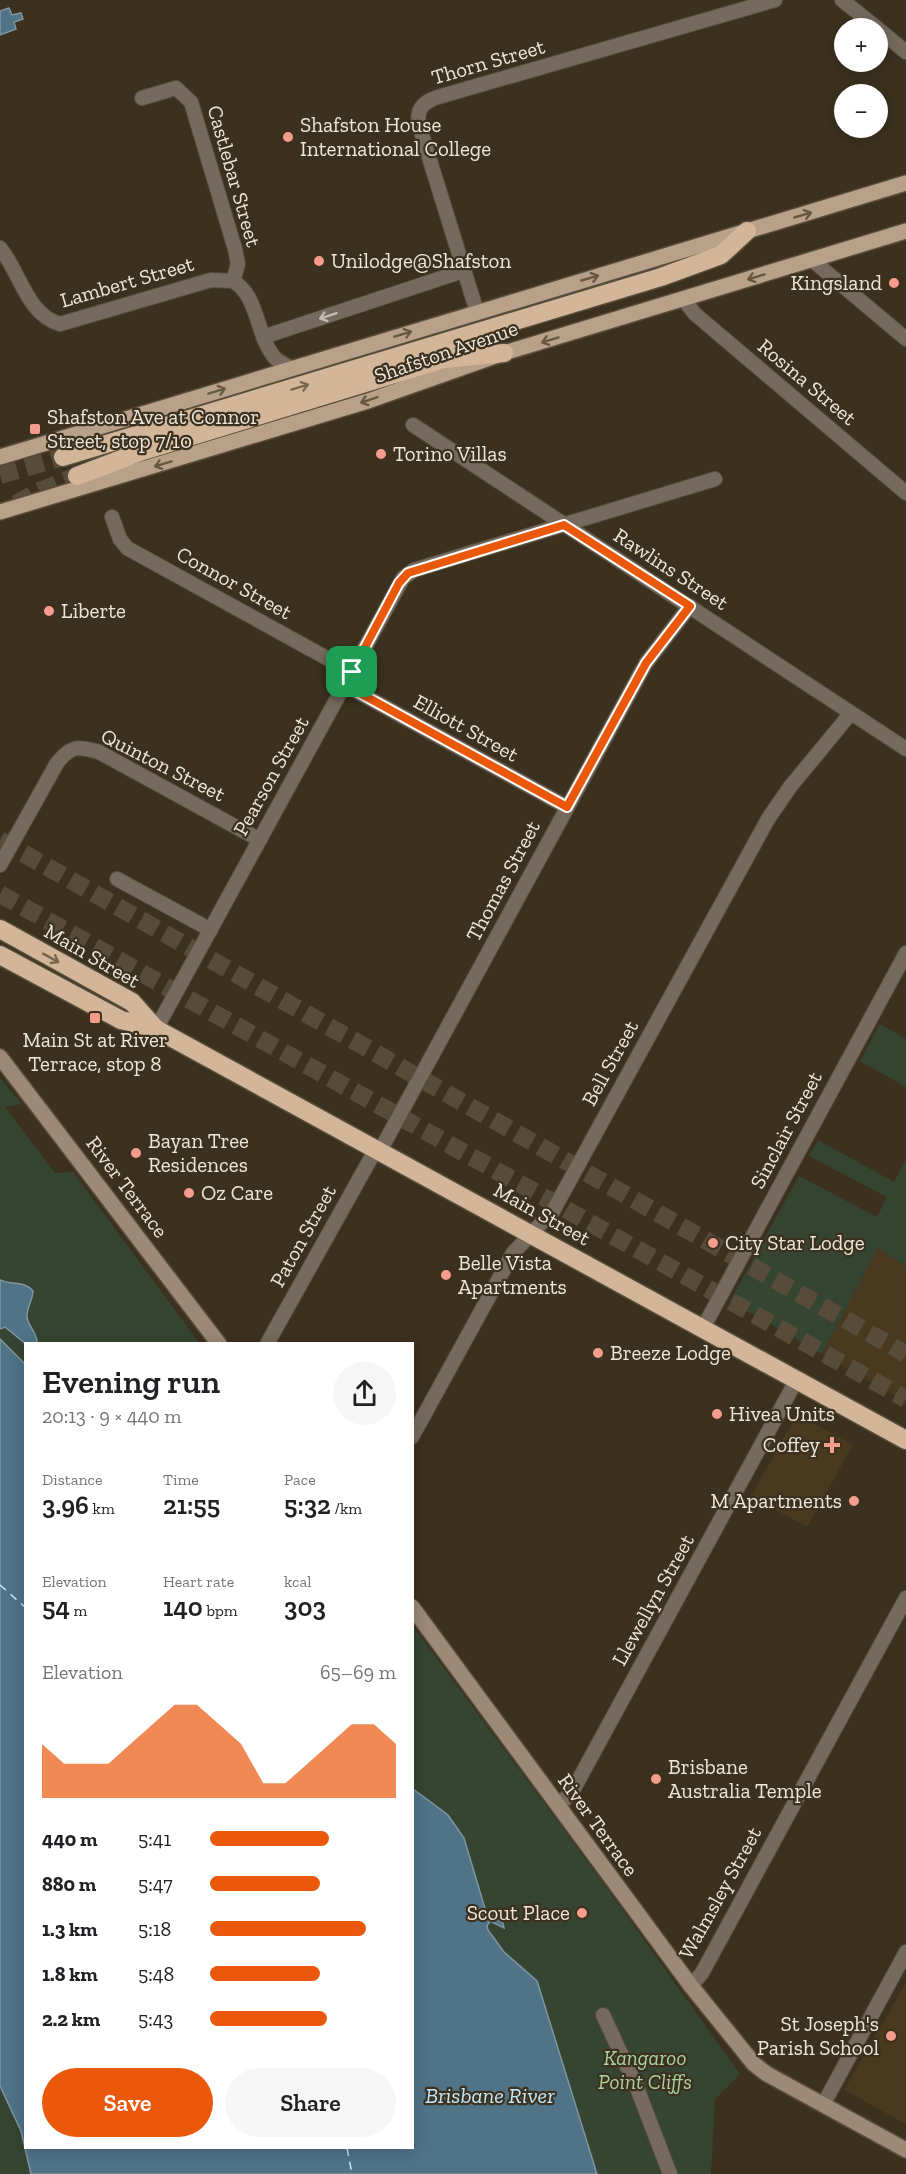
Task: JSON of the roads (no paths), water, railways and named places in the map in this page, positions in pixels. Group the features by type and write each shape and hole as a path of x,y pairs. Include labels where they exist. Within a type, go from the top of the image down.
{"highway":[{"path":"63,458 662,277 721,255 747,231"},
{"path":"77,476 140,452 444,359 504,353"},
{"name":"Main Street","path":"0,930 132,1002 156,1029"},
{"name":"Main Street","path":"0,956 121,1020 156,1029 906,1440"}],"main road":[{"name":"Shafston Avenue","path":"0,457 906,183"},
{"name":"Shafston Avenue","path":"0,512 368,401 504,353 906,231"},
{"name":"River Terrace","path":"0,1057 217,1342"},
{"name":"River Terrace","path":"414,1610 691,1986 754,2064 767,2074 906,2150"}],"street":[{"name":"Thorn Street","path":"477,312 419,125 417,116 420,108 428,101 438,97 775,0"},
{"path":"842,0 864,18"},
{"path":"888,38 906,52"},
{"name":"Castlebar Street","path":"142,98 176,88 190,102 235,249 238,264 233,281"},
{"name":"Lambert Street","path":"0,248 9,258 37,312 51,322 60,324 211,280 233,281"},
{"path":"812,260 906,339"},
{"path":"264,337 463,271"},
{"path":"233,281 247,294 264,337 276,358 291,369"},
{"name":"Rosina Street","path":"684,300 695,314 906,493"},
{"name":"Rawlins Street","path":"413,425 906,749"},
{"name":"Pearson Street","path":"156,1029 399,583 408,573 715,479"},
{"name":"Connor Street","path":"112,517 120,539 127,548 352,672"},
{"name":"Thomas Street","path":"378,1150 646,663 690,606"},
{"name":"Elliott Street","path":"345,685 567,807"},
{"name":"Bell Street","path":"414,1433 513,1252 553,1211 768,819 790,787 851,713"},
{"name":"Quinton Street","path":"0,865 57,763 65,753 76,748 99,752 260,840"},
{"path":"117,879 211,930"},
{"name":"Sinclair Street","path":"703,1328 906,953"},
{"name":"Paton Street","path":"268,1342 378,1150"},
{"name":"Llewellyn Street","path":"558,1806 572,1792 797,1379"},
{"name":"Walmsley Street","path":"691,1986 702,1973 906,1598"},
{"path":"823,2105 906,1952"},
{"path":"603,2014 638,2088 670,2174"}],"water":[{"path":"9,8 12,15 21,13 23,19 14,22 16,29 0,35 0,11"},
{"path":"0,1280 26,1285 33,1291 27,1316 37,1342 24,1342 5,1327 0,1329"},
{"name":"Brisbane River","path":"0,1339 24,1363 24,2144 21,2131 0,2086"},
{"name":"Brisbane River","path":"414,1790 448,1815 464,1838 486,1912 503,1923 504,1928 490,1921 487,1926 488,1930 504,1952 537,1981 597,2174 31,2174 25,2149 414,2149"}],"tunnel":[{"path":"0,475 63,457"},
{"path":"16,504 42,490 77,476"},
{"path":"0,840 906,1354"},
{"path":"0,894 906,1399"}],"place":[{"name":"Shafston House International College","path":"288,137"},
{"name":"Unilodge@Shafston","path":"319,261"},
{"name":"Kingsland","path":"894,283"},
{"name":"Shafston Ave at Connor Street, stop 7/10","path":"35,429"},
{"name":"Torino Villas","path":"381,454"},
{"name":"Liberte","path":"49,611"},
{"name":"Main St at River Terrace, stop 8","path":"95,1018"},
{"name":"Bayan Tree Residences","path":"136,1153"},
{"name":"Oz Care","path":"189,1193"},
{"name":"City Star Lodge","path":"713,1243"},
{"name":"Belle Vista Apartments","path":"446,1275"},
{"name":"Breeze Lodge","path":"598,1353"},
{"name":"Hivea Units","path":"717,1414"},
{"name":"Coffey","path":"832,1445"},
{"name":"M Apartments","path":"854,1501"},
{"name":"Brisbane Australia Temple","path":"656,1779"},
{"name":"Scout Place","path":"582,1913"},
{"name":"St Joseph's Parish School","path":"891,2036"}],"park label":[{"name":"Kangaroo Point Cliffs","path":"645,2070"}]}
